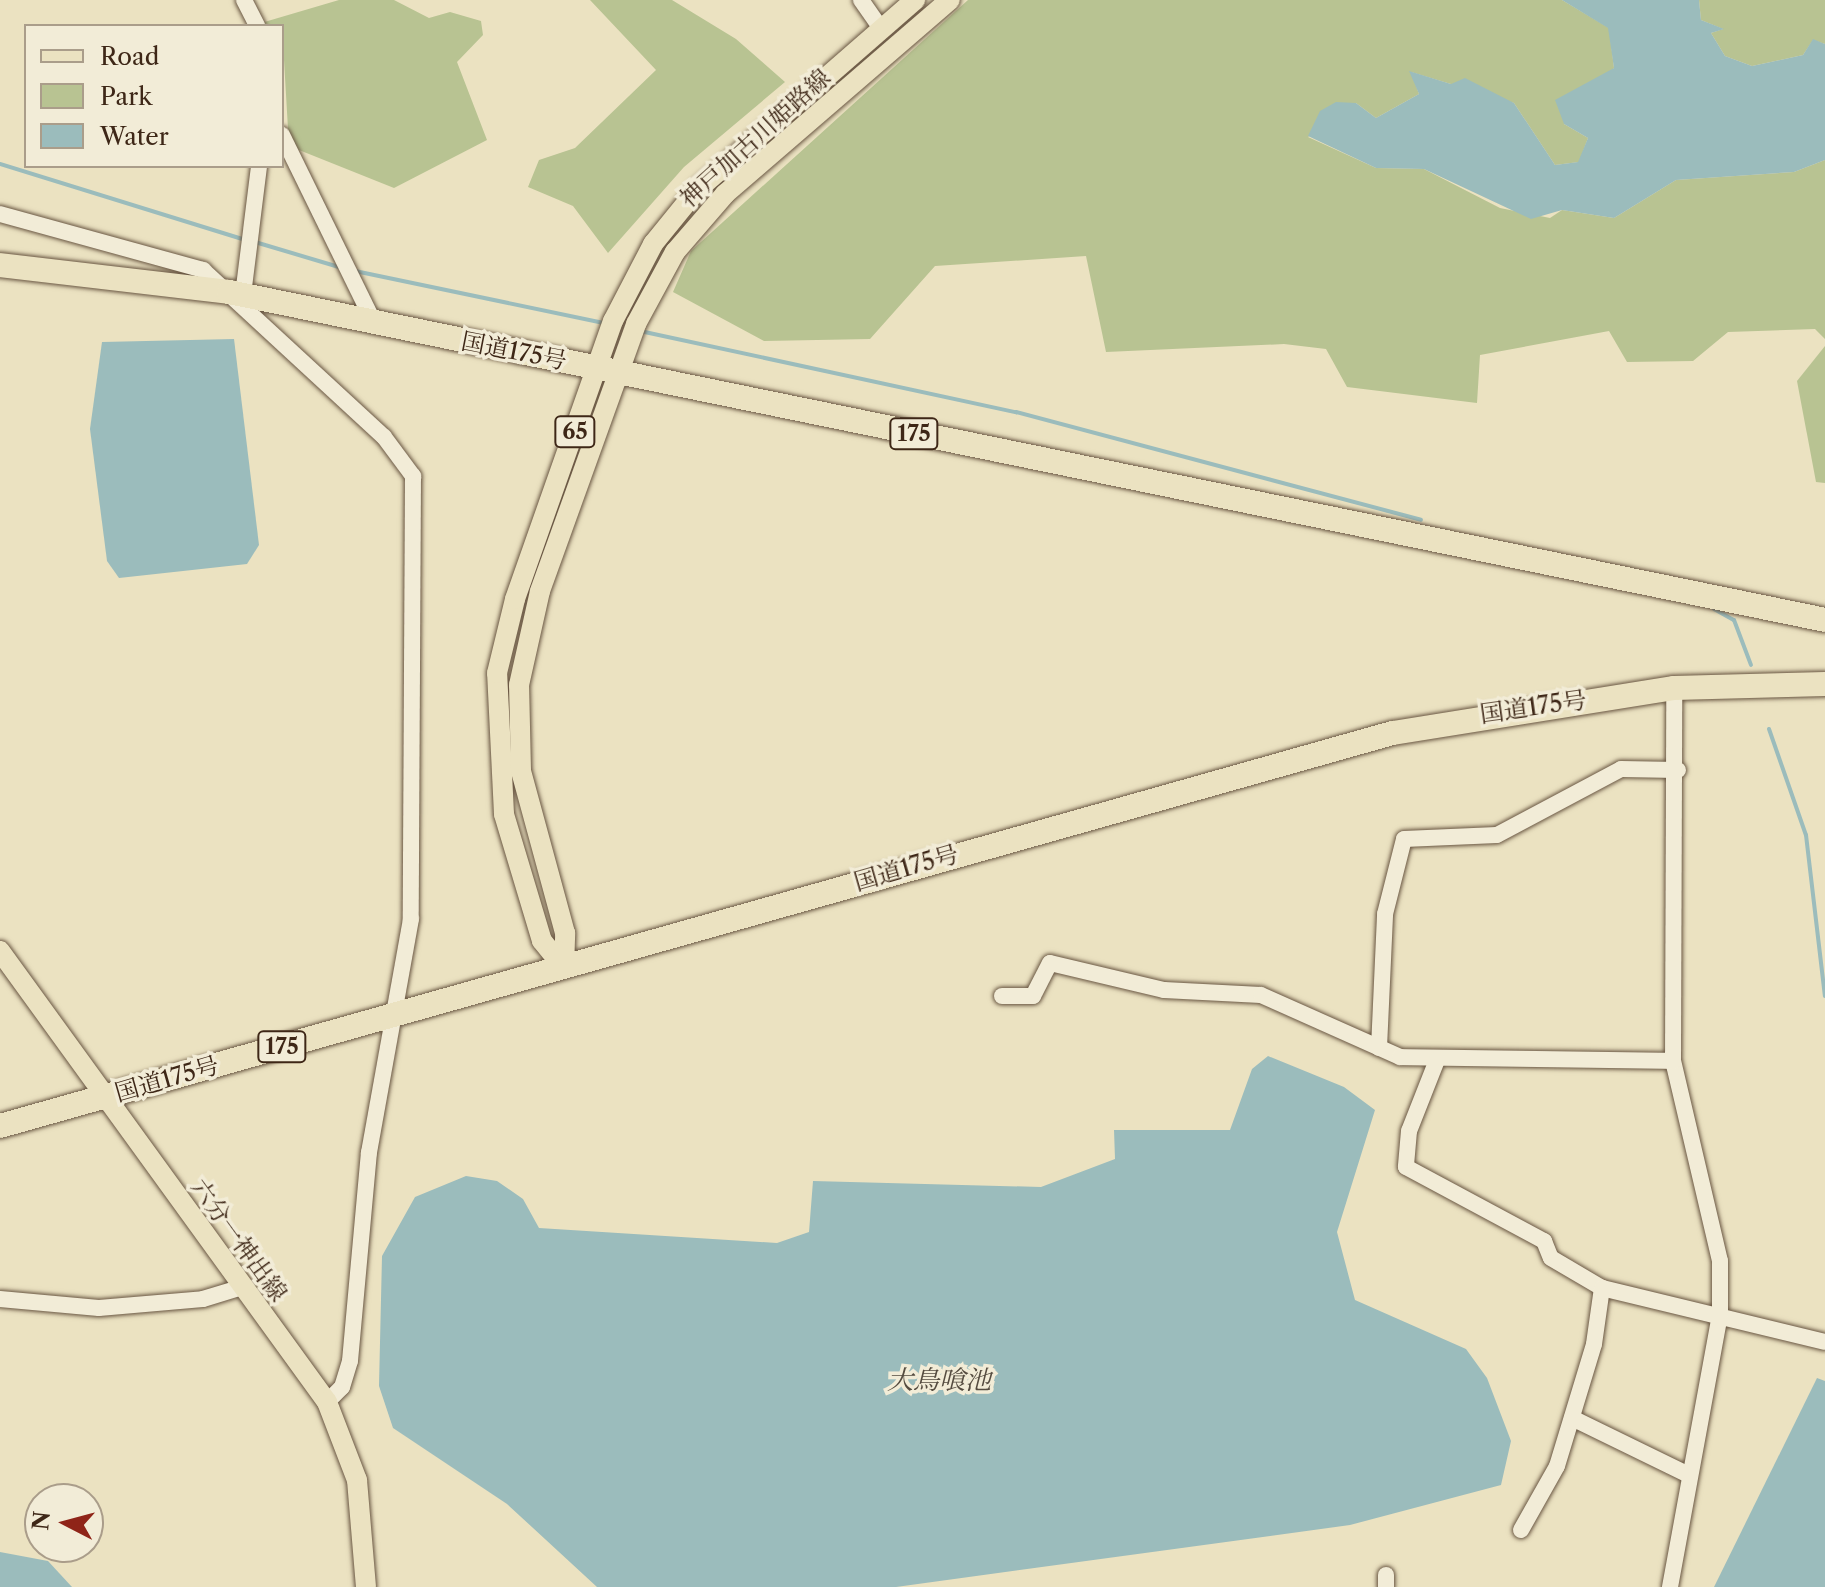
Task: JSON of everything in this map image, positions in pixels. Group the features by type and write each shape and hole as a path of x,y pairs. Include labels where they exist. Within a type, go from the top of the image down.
{"highway":[{"name":"国道175号","path":"0,265 236,293 1825,620"},
{"name":"国道175号","path":"0,1126 1393,733 1674,688 1825,684"}],"main road":[{"name":"神戸加古川姫路線","path":"609,369 632,277 673,216 915,0"},
{"name":"神戸加古川姫路線","path":"564,968 542,941 504,814 494,717 504,633 609,369 654,284 699,223 950,0"},
{"name":"六分一神出線","path":"0,951 240,1288 327,1402 357,1480 366,1587"}],"street":[{"path":"244,0 256,24"},
{"path":"861,0 881,29"},
{"path":"284,139 374,323"},
{"path":"236,293 259,168"},
{"path":"0,214 203,270 236,293 384,437 413,476 411,919 397,1015 369,1152 350,1361 342,1387 327,1402"},
{"path":"1670,1587 1720,1314 1720,1261 1673,1061 1678,770 1674,688"},
{"path":"1379,1048 1385,914 1404,839 1497,835 1621,769 1678,770"},
{"path":"1002,996 1033,996 1050,963 1164,990 1261,995 1379,1048 1437,1060 1673,1061"},
{"path":"1437,1060 1409,1131 1406,1167 1544,1241 1551,1258 1602,1288 1720,1314 1825,1342"},
{"path":"0,1299 99,1308 203,1299 240,1288"},
{"path":"1521,1530 1557,1466 1572,1418 1602,1288"},
{"path":"1572,1418 1689,1475"}],"green space":[{"path":"339,0 394,0 429,18 450,12 481,21 483,35 457,62 487,140 394,188 289,146 284,24 261,23"},
{"path":"590,0 672,0 736,39 785,82 684,167 608,253 573,206 528,187 539,160 575,148 656,70"},
{"path":"968,0 1562,0 1609,28 1614,68 1564,124 1588,138 1579,162 1555,165 1514,103 1411,72 1419,94 1376,118 1356,103 1308,137 1376,168 1424,169 1500,208 1550,218 1562,210 1614,218 1676,180 1794,172 1825,160 1825,339 1815,329 1728,332 1693,361 1627,362 1609,331 1480,355 1477,403 1347,387 1326,349 1284,344 1106,352 1086,256 935,266 870,339 764,341 673,292 691,251"},
{"path":"1699,0 1825,0 1825,44 1813,40 1803,55 1752,66 1725,56 1711,33 1723,29 1701,20"},
{"path":"1825,346 1825,483 1816,482 1797,381"}],"water":[{"path":"1562,0 1699,0 1701,20 1724,29 1711,33 1725,56 1752,66 1803,55 1813,39 1825,44 1825,160 1794,172 1676,180 1614,218 1562,210 1531,219 1424,169 1376,168 1308,136 1320,111 1336,102 1356,103 1376,118 1419,94 1409,71 1451,84 1465,78 1514,103 1555,165 1578,162 1588,138 1564,124 1555,100 1614,68 1608,28"},
{"path":"234,339 259,545 247,564 119,578 107,561 90,429 102,342"},
{"name":"大鳥喰池","path":"1268,1056 1344,1087 1375,1110 1337,1232 1355,1300 1466,1349 1487,1378 1511,1441 1501,1485 1350,1525 896,1587 597,1587 507,1504 393,1428 379,1386 382,1256 415,1197 466,1176 497,1181 523,1199 539,1228 777,1243 809,1232 813,1181 1041,1187 1115,1159 1114,1130 1230,1130 1252,1069"},
{"path":"1817,1378 1825,1381 1825,1587 1714,1587"},
{"path":"0,1552 24,1556 24,1563 50,1563 72,1587 0,1587"}],"waterway":[{"path":"0,164 246,240"},
{"path":"255,242 342,268"},
{"path":"355,271 604,323"},
{"path":"640,331 1016,412 1421,520"},
{"path":"1714,609 1734,620 1751,665"},
{"path":"1769,729 1806,835 1825,996"}]}
